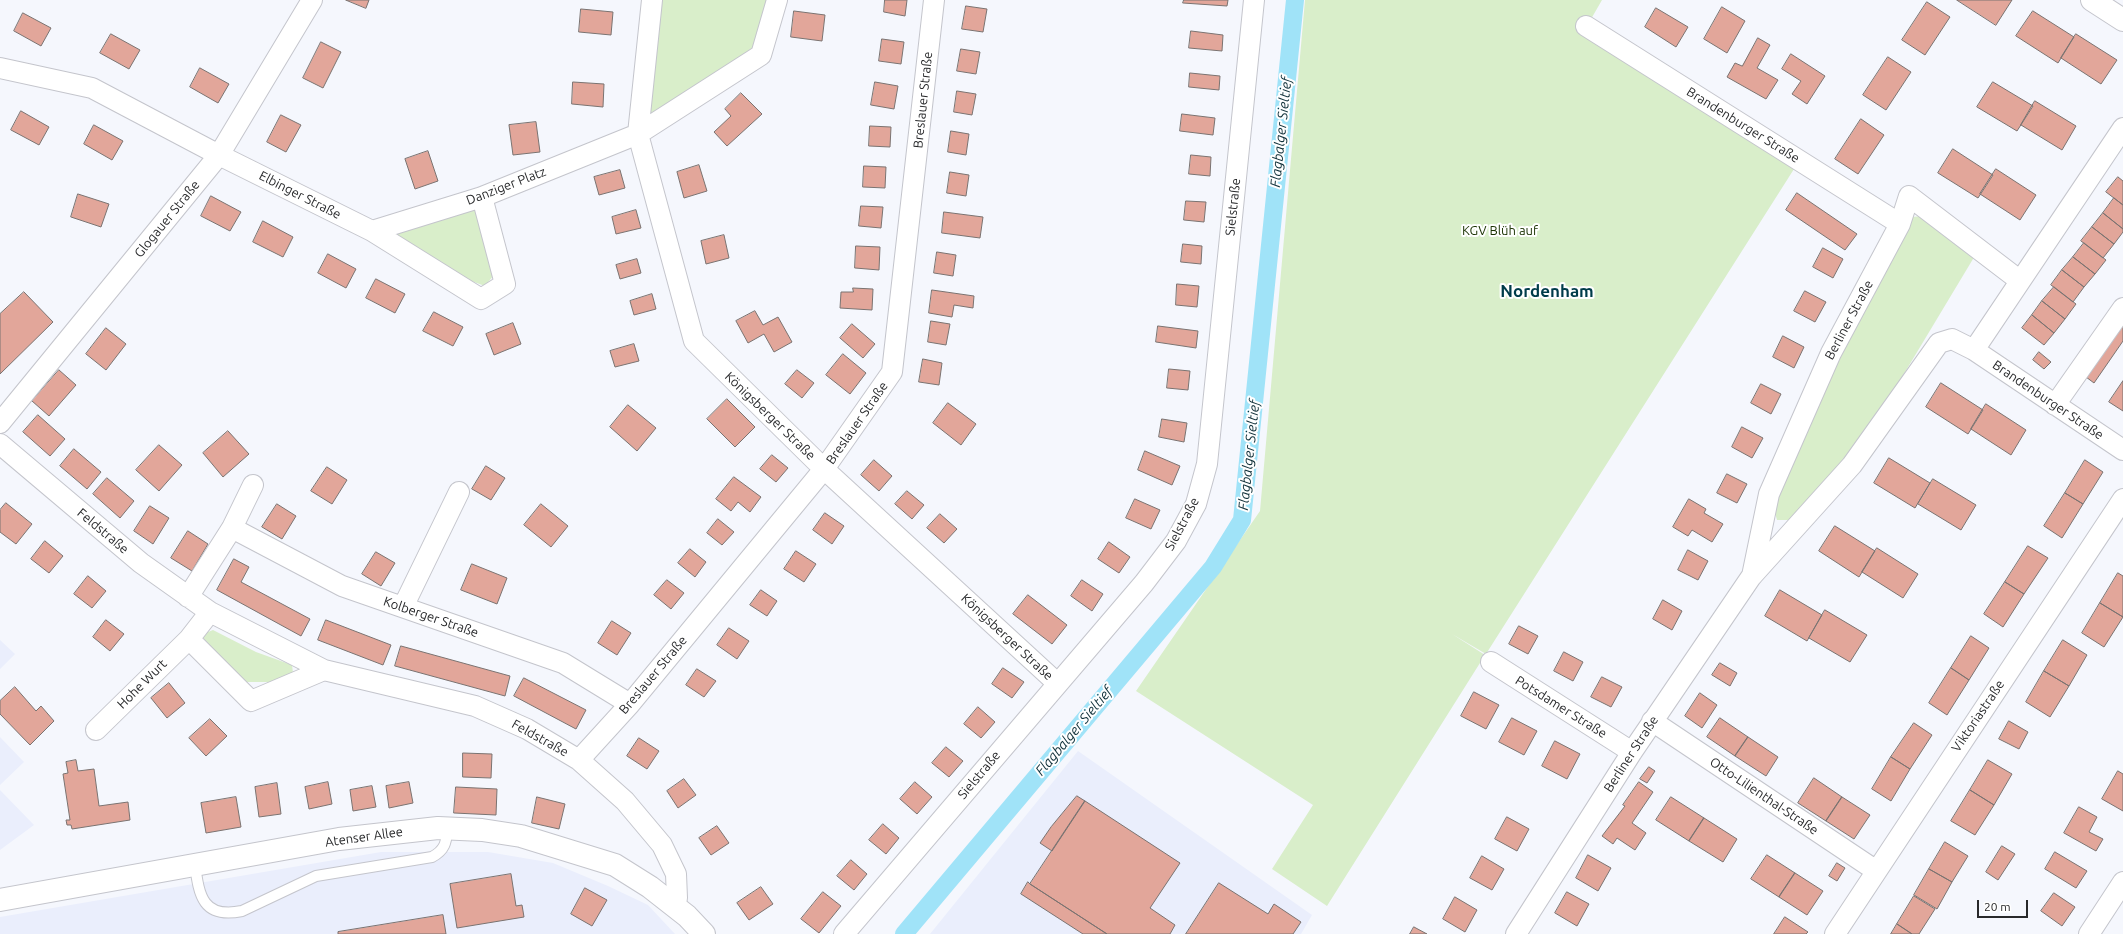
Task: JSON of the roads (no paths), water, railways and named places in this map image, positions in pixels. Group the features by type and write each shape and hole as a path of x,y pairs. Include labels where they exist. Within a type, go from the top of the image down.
{"street":[{"name":"Glogauer Straße","path":"0,424 219,155 312,0"},
{"path":"638,134 652,0"},
{"name":"Danziger Platz","path":"372,231 482,197 638,134 762,55 777,0"},
{"name":"Breslauer Straße","path":"579,760 630,704 824,469 892,372 934,0"},
{"name":"Sielstraße","path":"844,934 1144,583 1176,541 1196,504 1207,464 1254,0"},
{"path":"2092,0 2123,20"},
{"name":"Brandenburger Straße","path":"1586,26 1900,224"},
{"name":"Elbinger Straße","path":"0,68 92,88 219,155 372,231 481,299 505,284 482,197"},
{"path":"1974,350 2019,280 2123,128"},
{"name":"Königsberger Straße","path":"638,134 694,341 824,469 1058,683"},
{"name":"Berliner Straße","path":"1751,577 1769,494 1831,353 1900,224 1909,196 2019,280"},
{"path":"2055,405 2123,308"},
{"name":"Berliner Straße","path":"1516,934 1652,721 1751,577 1852,465 1939,343 1952,339 1974,350"},
{"name":"Brandenburger Straße","path":"1974,350 2123,450"},
{"name":"Feldstraße","path":"0,444 141,563 210,612 324,670 475,706 527,729 579,760 625,801 662,845 676,874 677,898 673,905"},
{"path":"188,597 232,528 253,485"},
{"path":"403,607 458,492"},
{"name":"Viktoriastraße","path":"1835,934 1875,870 2123,499"},
{"name":"Kolberger Straße","path":"232,528 342,586 563,663 630,704"},
{"path":"210,612 189,639 251,701 324,670"},
{"name":"Hohe Wurt","path":"96,730 189,639"},
{"name":"Potsdamer Straße","path":"1491,662 1632,752"},
{"name":"Otto-Lilienthal-Straße","path":"1652,721 1875,870"},
{"name":"Atenser Allee","path":"0,900 346,838 392,832 448,828 482,830 521,836 615,865 650,886 704,934"},
{"path":"2089,934 2123,882"}],"lane":[{"path":"195,864 198,891 202,901 209,908 221,912 233,913 242,911 316,876 432,857 445,847 448,828"}],"waterway":[{"name":"Flagbalger Sieltief","path":"904,934 1213,567 1242,520 1295,0"}],"district":[{"name":"Nordenham","path":"1547,291"}],"park label":[{"name":"KGV Blüh auf","path":"1500,231"}]}
